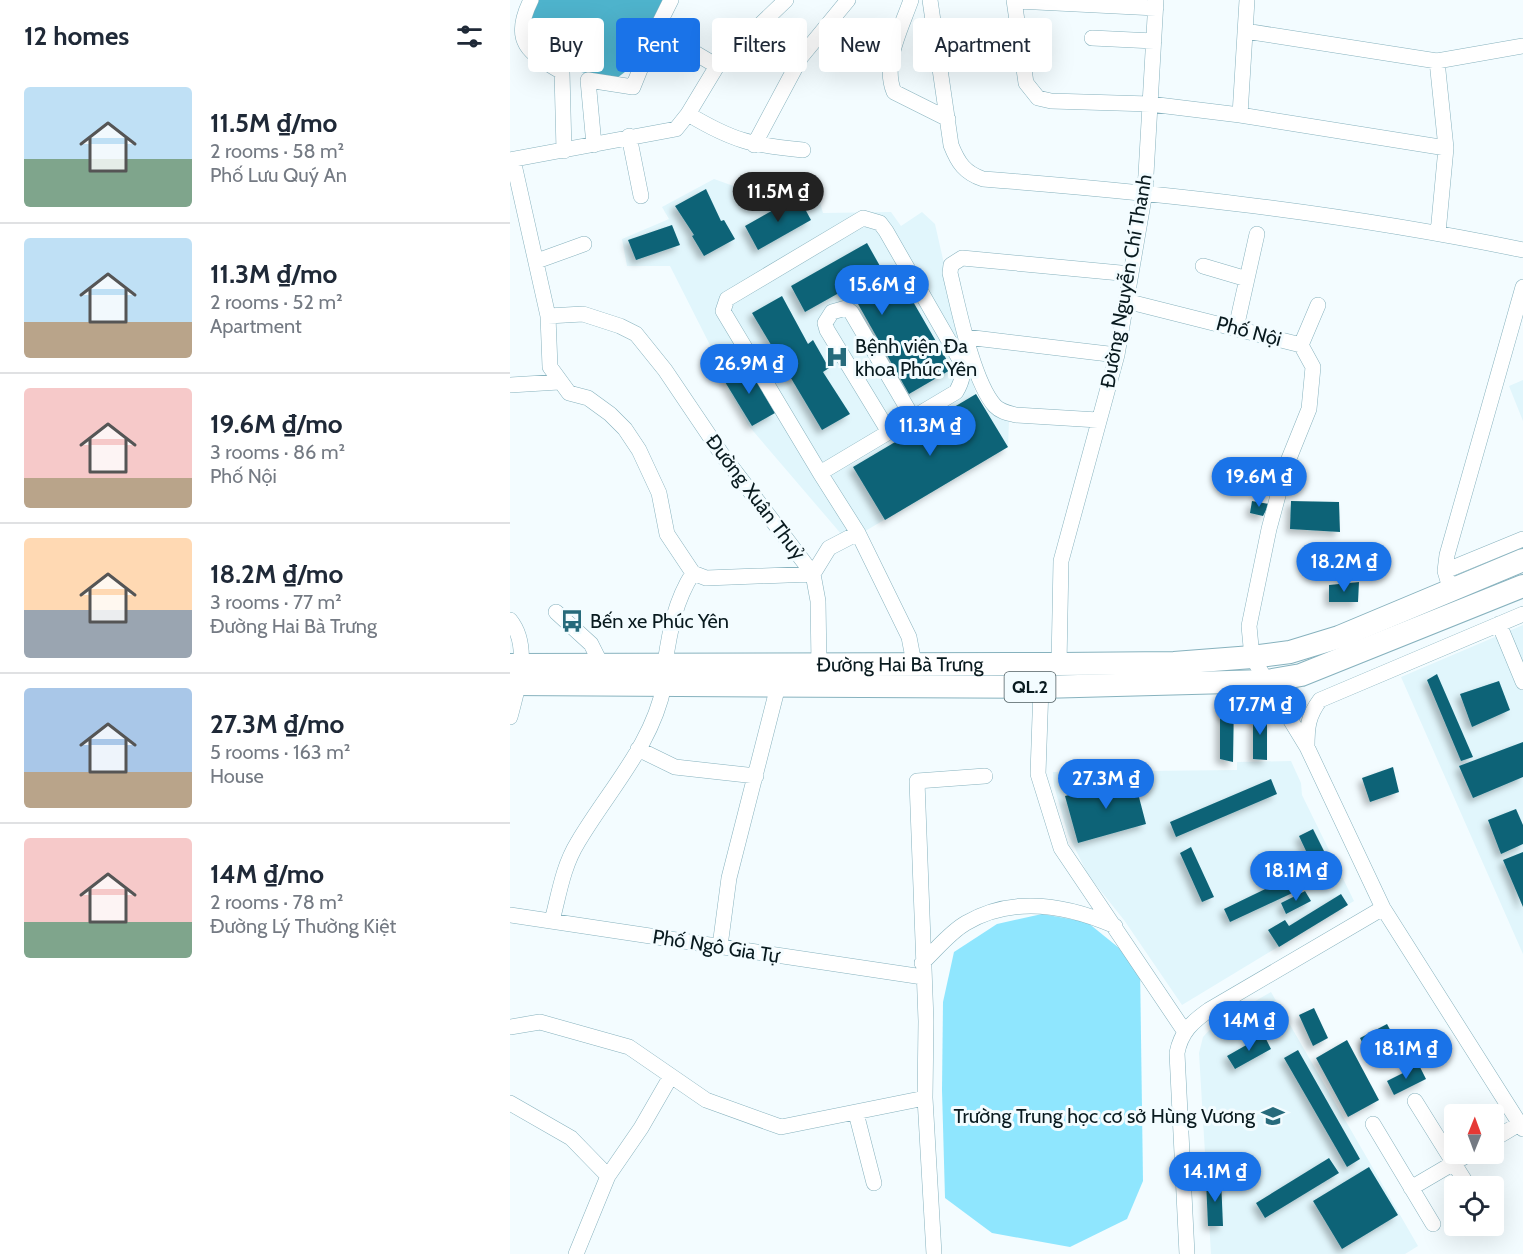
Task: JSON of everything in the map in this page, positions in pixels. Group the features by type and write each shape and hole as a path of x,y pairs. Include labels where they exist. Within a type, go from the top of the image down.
{"highway":[{"name":"Đường Hai Bà Trưng","path":"515,674 665,674 819,664 1174,663 1252,657 1290,652 1339,637 1523,560"},
{"name":"Đường Hai Bà Trưng","path":"515,674 601,664 665,674 778,686 1041,687 1267,681 1301,675 1452,591 1523,586"},
{"path":"914,663 914,686"}],"street":[{"path":"528,53 520,39 524,10 531,0"},
{"path":"662,18 671,0"},
{"path":"767,18 786,0"},
{"path":"754,145 801,57 848,0"},
{"path":"911,0 889,67 889,79 894,92 948,119"},
{"path":"930,0 951,146 958,161 970,175 983,180 1145,192 1438,233 1523,250"},
{"path":"1240,115 1247,0"},
{"path":"1156,4 1014,1 1026,83 1038,98 1051,101 1150,104 1240,115 1446,148"},
{"name":"Đường Nguyễn Chí Thanh","path":"1059,664 1061,561 1117,355 1145,192 1156,4"},
{"path":"1245,31 1437,61 1523,46"},
{"path":"1092,38 1154,41"},
{"path":"1437,61 1446,148 1438,233"},
{"path":"564,151 562,72 588,80 633,87 639,72"},
{"path":"713,72 688,114 676,129 629,136 512,160 548,316 550,368 569,393 588,398 610,414 625,429 639,450 659,493 667,534 693,573 706,578 813,574 829,548 858,533"},
{"path":"588,80 594,145"},
{"path":"688,114 718,132 754,145 802,150"},
{"path":"629,136 641,196"},
{"path":"820,473 956,392 963,371 960,360 886,231 872,219 863,218 727,299 723,305 723,311 820,473 858,533 909,637 914,663"},
{"path":"1236,328 1257,234"},
{"path":"537,261 585,244"},
{"path":"1098,420 1004,412 994,405 975,365 950,273 955,261 963,258 1131,274"},
{"path":"1203,266 1246,279"},
{"path":"1478,633 1452,591 1447,555 1523,287"},
{"name":"Phố Nội","path":"1126,301 1301,345 1313,367 1309,409 1287,466 1269,529 1249,626 1252,657"},
{"path":"1301,345 1318,305"},
{"path":"889,432 827,330 825,322 832,312 846,308 851,312 913,418"},
{"name":"Đường Xuân Thuỷ","path":"548,316 583,314 636,334 665,370 721,453 813,574 818,601 819,664"},
{"path":"966,337 1117,355"},
{"path":"510,385 559,382"},
{"path":"1452,591 1523,539"},
{"path":"552,921 567,861 638,749 660,707 673,615 681,591 693,573"},
{"path":"556,612 591,644 601,664"},
{"path":"1307,747 1306,726 1310,713 1320,700 1523,614"},
{"path":"510,620 518,629 521,640 510,717"},
{"path":"1499,624 1523,682"},
{"path":"1252,657 1307,747 1383,908 1521,1126 1504,1134"},
{"path":"720,946 729,878 778,686"},
{"path":"1041,687 1038,774 1061,848 1185,1032"},
{"path":"638,749 675,767 756,776"},
{"path":"934,1254 926,1098 926,1021 922,970 917,781 985,776"},
{"path":"922,970 965,923 1015,904 1054,906 1092,916 1115,926"},
{"path":"1187,1254 1177,1053 1180,1039 1191,1024 1209,1010 1383,908"},
{"name":"Phố Ngô Gia Tự","path":"510,915 720,946 922,970"},
{"path":"510,1027 540,1022 629,1047 706,1100 781,1127 926,1098"},
{"path":"576,1254 608,1176 641,1128 670,1076"},
{"path":"1415,1101 1444,1148"},
{"path":"510,1103 572,1138 608,1176"},
{"path":"856,1113 873,1184"},
{"path":"1373,1124 1433,1224"},
{"path":"1411,1188 1451,1164"}],"shaded area":[{"path":"536,0 665,0 656,18 616,18 616,72 625,72 617,78 581,72 604,72 604,18 529,18 530,9"},
{"name":"Bệnh viện Đa khoa Phúc Yên","path":"714,179 739,188 817,192 823,213 891,212 901,226 922,212 935,224 966,361 976,394 984,407 1009,421 1008,447 867,530 842,535 748,425 708,353 712,349 670,266 627,266 622,239 669,219 662,207"},
{"path":"1523,380 1523,421 1509,386"},
{"path":"1523,625 1523,954 1401,677"},
{"path":"1291,761 1301,783 1302,795 1354,901 1182,1005 1124,920 1088,875 1068,834 1054,786 1053,772 1237,770 1237,762"},
{"path":"1042,914 1087,922 1140,965 1143,1181 1127,1219 1070,1247 992,1233 945,1198 942,1090 943,1002 954,952 997,924"},
{"name":"Trường Trung học cơ sở Hùng Vương","path":"1271,992 1418,1246 1405,1254 1211,1254 1199,1053 1203,1037 1215,1024"}],"building":[{"path":"706,189 721,221 724,220 735,239 704,256 692,236 694,235 675,206"},
{"path":"798,196 811,220 758,250 745,226"},
{"path":"672,225 680,245 636,260 628,240"},
{"path":"867,243 894,291 904,286 952,369 909,394 858,304 880,291 871,275 805,312 791,286"},
{"path":"782,296 808,344 813,340 829,368 823,372 850,414 822,430 752,313"},
{"path":"746,363 775,413 752,426 722,377"},
{"path":"976,394 1008,447 885,520 853,467"},
{"path":"1252,501 1269,504 1263,516 1250,513"},
{"path":"1291,501 1339,502 1340,532 1290,529"},
{"path":"1359,582 1358,602 1329,602 1329,585"},
{"path":"1437,674 1473,757 1461,761 1427,680"},
{"path":"1499,681 1510,710 1472,727 1460,694"},
{"path":"1220,699 1234,699 1233,762 1220,759"},
{"path":"1253,713 1267,713 1267,760 1253,759"},
{"path":"1523,742 1523,777 1473,798 1459,766"},
{"path":"1393,767 1399,792 1370,802 1362,778"},
{"path":"1134,778 1146,824 1078,843 1065,796"},
{"path":"1271,779 1277,794 1176,837 1170,822"},
{"path":"1516,809 1523,825 1523,844 1501,854 1488,820"},
{"path":"1313,829 1328,859 1313,866 1299,836"},
{"path":"1191,847 1214,897 1202,902 1180,853"},
{"path":"1523,852 1523,907 1503,860"},
{"path":"1311,867 1318,881 1230,922 1224,909"},
{"path":"1305,891 1311,901 1286,914 1281,903"},
{"path":"1341,894 1348,905 1279,947 1268,930 1285,920 1289,926"},
{"path":"1314,1008 1328,1038 1313,1046 1299,1015"},
{"path":"1387,1024 1393,1035 1366,1050 1360,1038"},
{"path":"1264,1035 1271,1049 1235,1069 1227,1056"},
{"path":"1347,1040 1379,1100 1348,1117 1316,1058"},
{"path":"1298,1050 1360,1159 1347,1167 1284,1058"},
{"path":"1419,1065 1426,1079 1394,1095 1387,1081"},
{"path":"1329,1158 1339,1173 1265,1218 1256,1203"},
{"path":"1369,1167 1398,1215 1342,1249 1313,1201"},
{"path":"1221,1179 1223,1226 1208,1226 1206,1180"}],"place":[{"name":"Bệnh viện Đa khoa Phúc Yên","path":"837,357"},
{"name":"Bến xe Phúc Yên","path":"572,621"},
{"name":"Trường Trung học cơ sở Hùng Vương","path":"1273,1116"}]}
